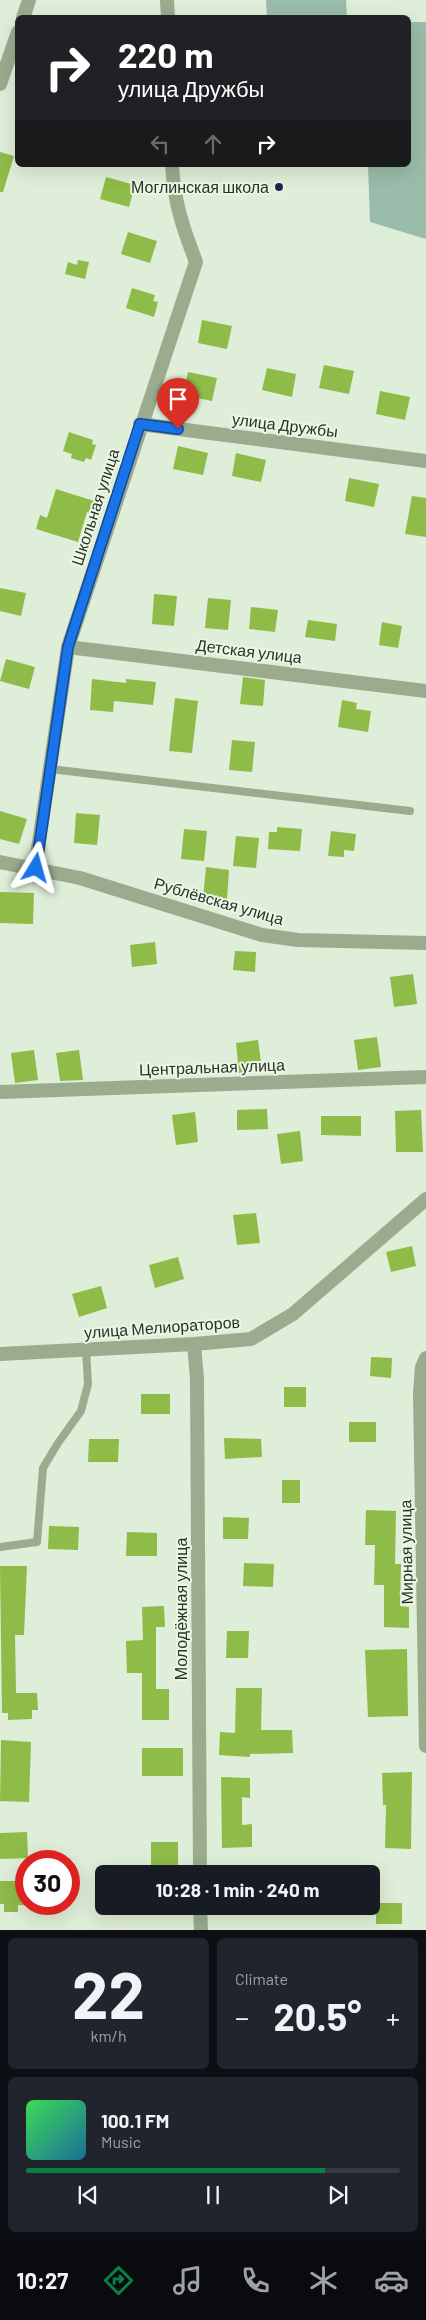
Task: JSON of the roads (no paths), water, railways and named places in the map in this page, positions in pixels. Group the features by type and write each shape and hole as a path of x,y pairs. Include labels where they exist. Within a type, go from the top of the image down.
{"street":[{"path":"24,15 29,0"},
{"path":"167,0 168,15"},
{"path":"0,84 15,41"},
{"name":"Школьная улица","path":"36,868 68,647 140,424 196,262 178,214 173,190 172,167"},
{"name":"улица Дружбы","path":"140,424 426,460"},
{"name":"Детская улица","path":"68,647 426,691"},
{"name":"Рублёвская улица","path":"0,862 88,880 262,935 298,940 426,943"},
{"name":"Центральная улица","path":"0,1092 426,1077"},
{"name":"улица Мелиораторов","path":"0,1354 194,1344 251,1339 293,1314 426,1199"},
{"name":"Молодёжная улица","path":"194,1344 197,1388 200,1865"},
{"name":"Мирная улица","path":"426,1358 422,1367 420,1393 426,1746"},
{"path":"200,1915 201,1930"}],"lane":[{"path":"50,769 410,811"},
{"path":"0,1547 37,1542 43,1468 58,1442 81,1411 88,1384 86,1350"}],"place":[{"name":"Моглинская школа","path":"279,187"}]}
